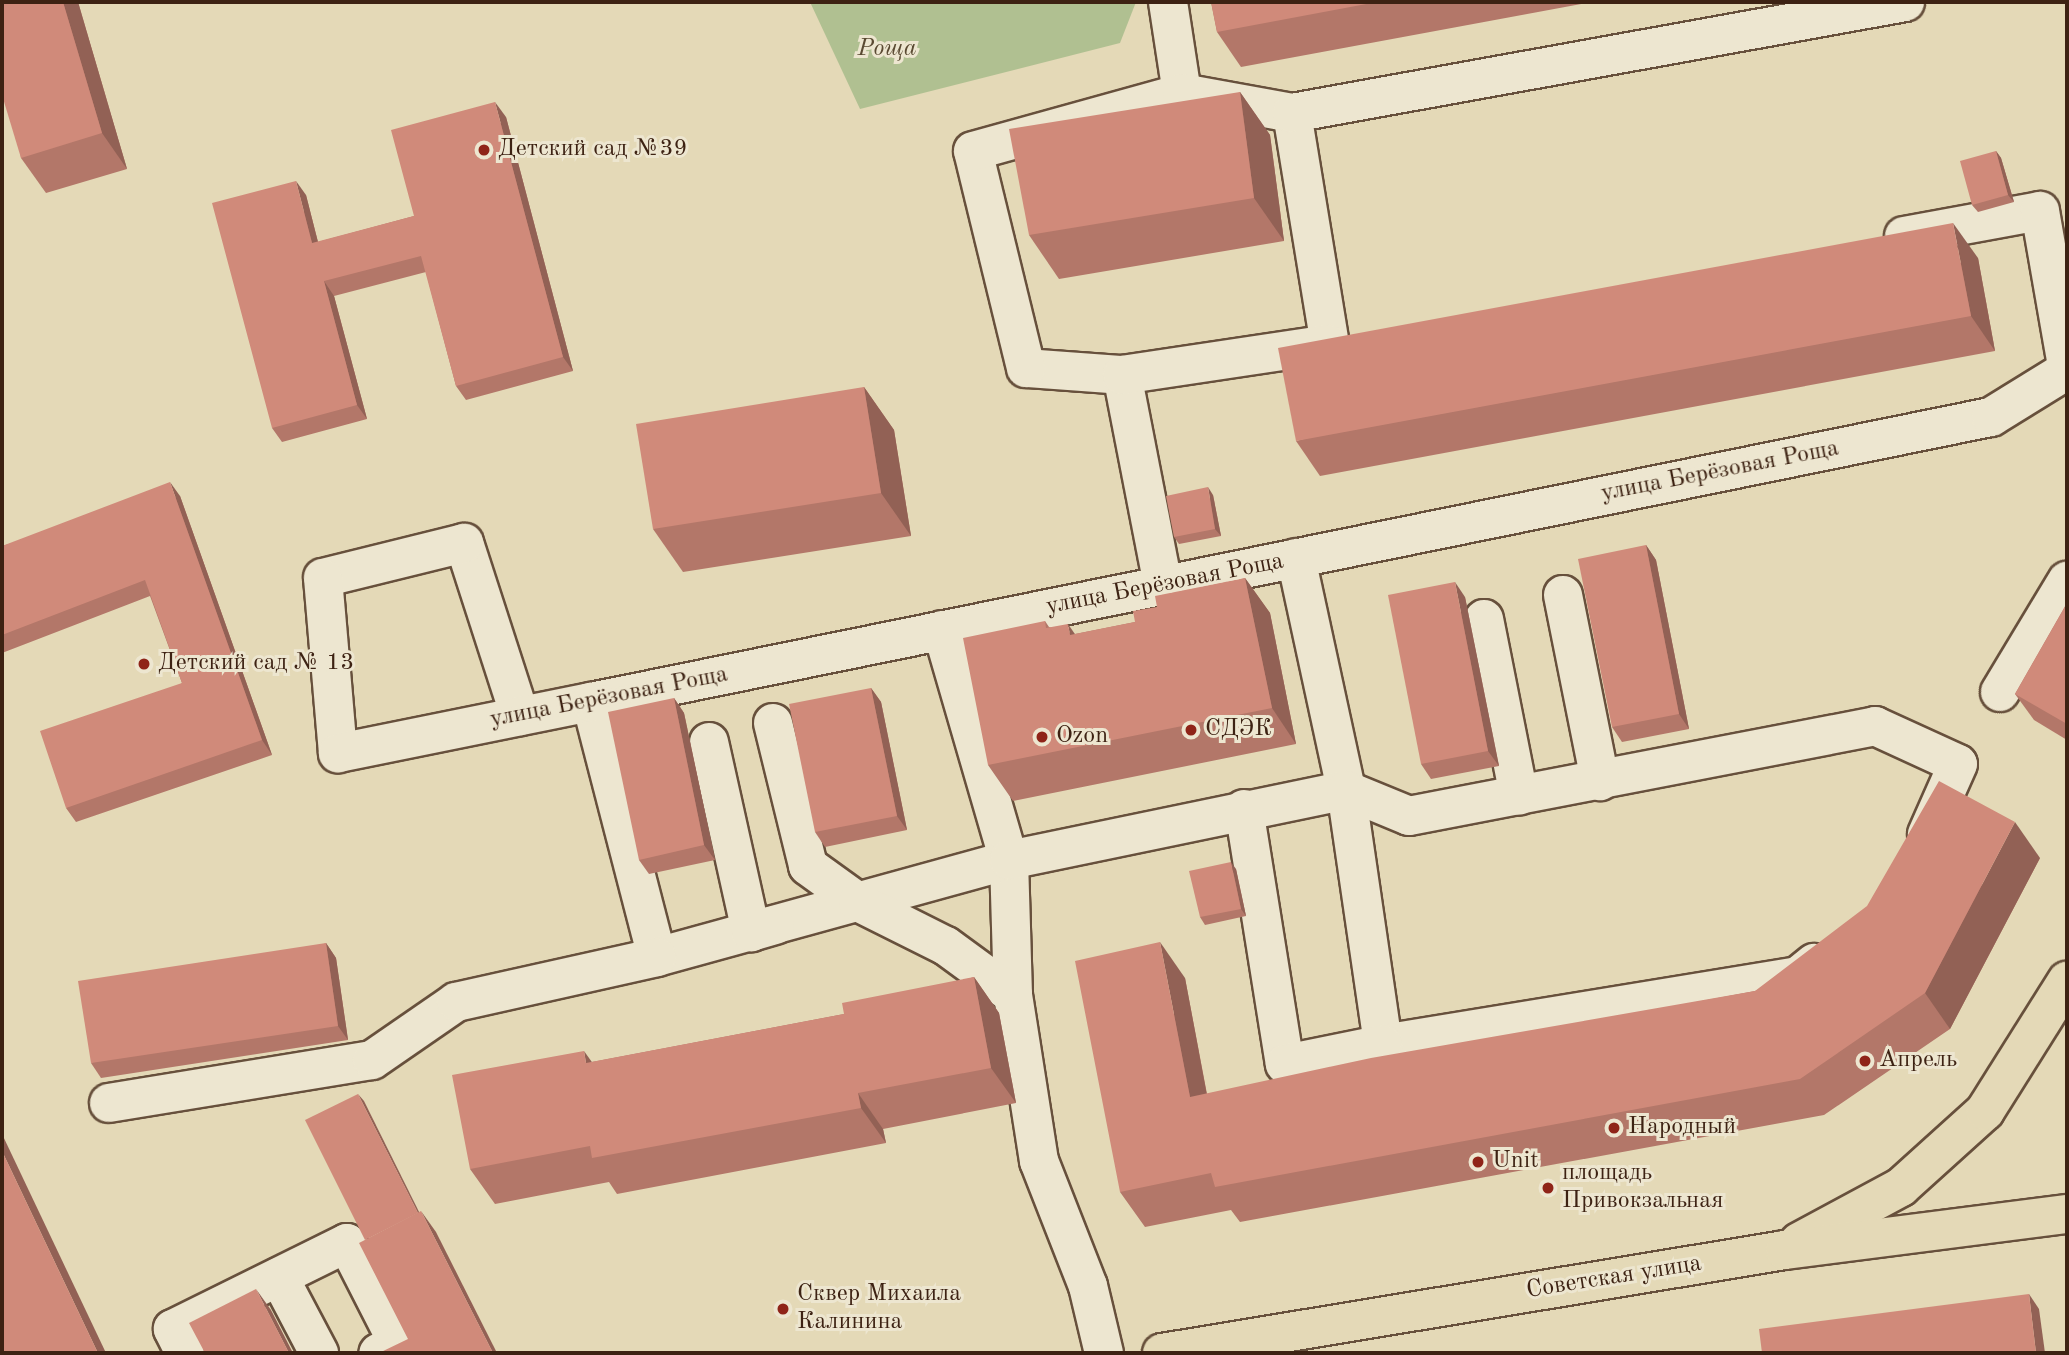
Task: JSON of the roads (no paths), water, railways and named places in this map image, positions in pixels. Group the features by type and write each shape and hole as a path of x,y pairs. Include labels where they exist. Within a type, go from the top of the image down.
{"main road":[{"path":"1785,1250 1901,1187 1985,1111 2067,981"},
{"name":"Советская улица","path":"1162,1353 1785,1250 2067,1214"}],"street":[{"path":"1168,2 1182,93"},
{"path":"1371,336 1122,374 1026,368 973,151 1182,93 1292,113 1905,2"},
{"path":"1292,113 1330,344"},
{"path":"1863,244 2040,211 2067,368"},
{"name":"улица Берёзовая Роща","path":"520,716 464,543 323,579 338,753 1991,417 2067,368"},
{"path":"1122,374 1163,585"},
{"path":"1296,558 1346,790 1383,1044"},
{"path":"2000,692 2067,581"},
{"path":"1563,595 1600,781"},
{"path":"1484,619 1519,796"},
{"path":"943,630 1009,860 1013,995 1039,1161 1088,1286 1104,1353"},
{"path":"591,702 657,957"},
{"path":"773,723 808,866 858,902 946,946 1013,995"},
{"path":"109,1103 372,1060 456,1002 657,957 1009,860 1244,809 1346,790 1409,817 1875,726 1958,764 1914,862"},
{"path":"709,742 751,932"},
{"path":"1244,809 1286,1063 1383,1044 1798,976 1840,940"},
{"path":"967,1003 1013,995"},
{"path":"185,1353 173,1329 347,1243 398,1343 378,1353"},
{"path":"279,1277 319,1353"}],"place":[{"name":"Детский сад №39","path":"484,150"},
{"name":"Детский сад № 13","path":"144,664"},
{"name":"СДЭК","path":"1191,730"},
{"name":"Ozon","path":"1042,737"},
{"name":"Апрель","path":"1865,1061"},
{"name":"Народный","path":"1614,1128"},
{"name":"Unit","path":"1478,1162"},
{"name":"площадь Привокзальная","path":"1548,1188"},
{"name":"Сквер Михаила Калинина","path":"783,1309"}],"park label":[{"name":"Роща","path":"887,50"}]}
